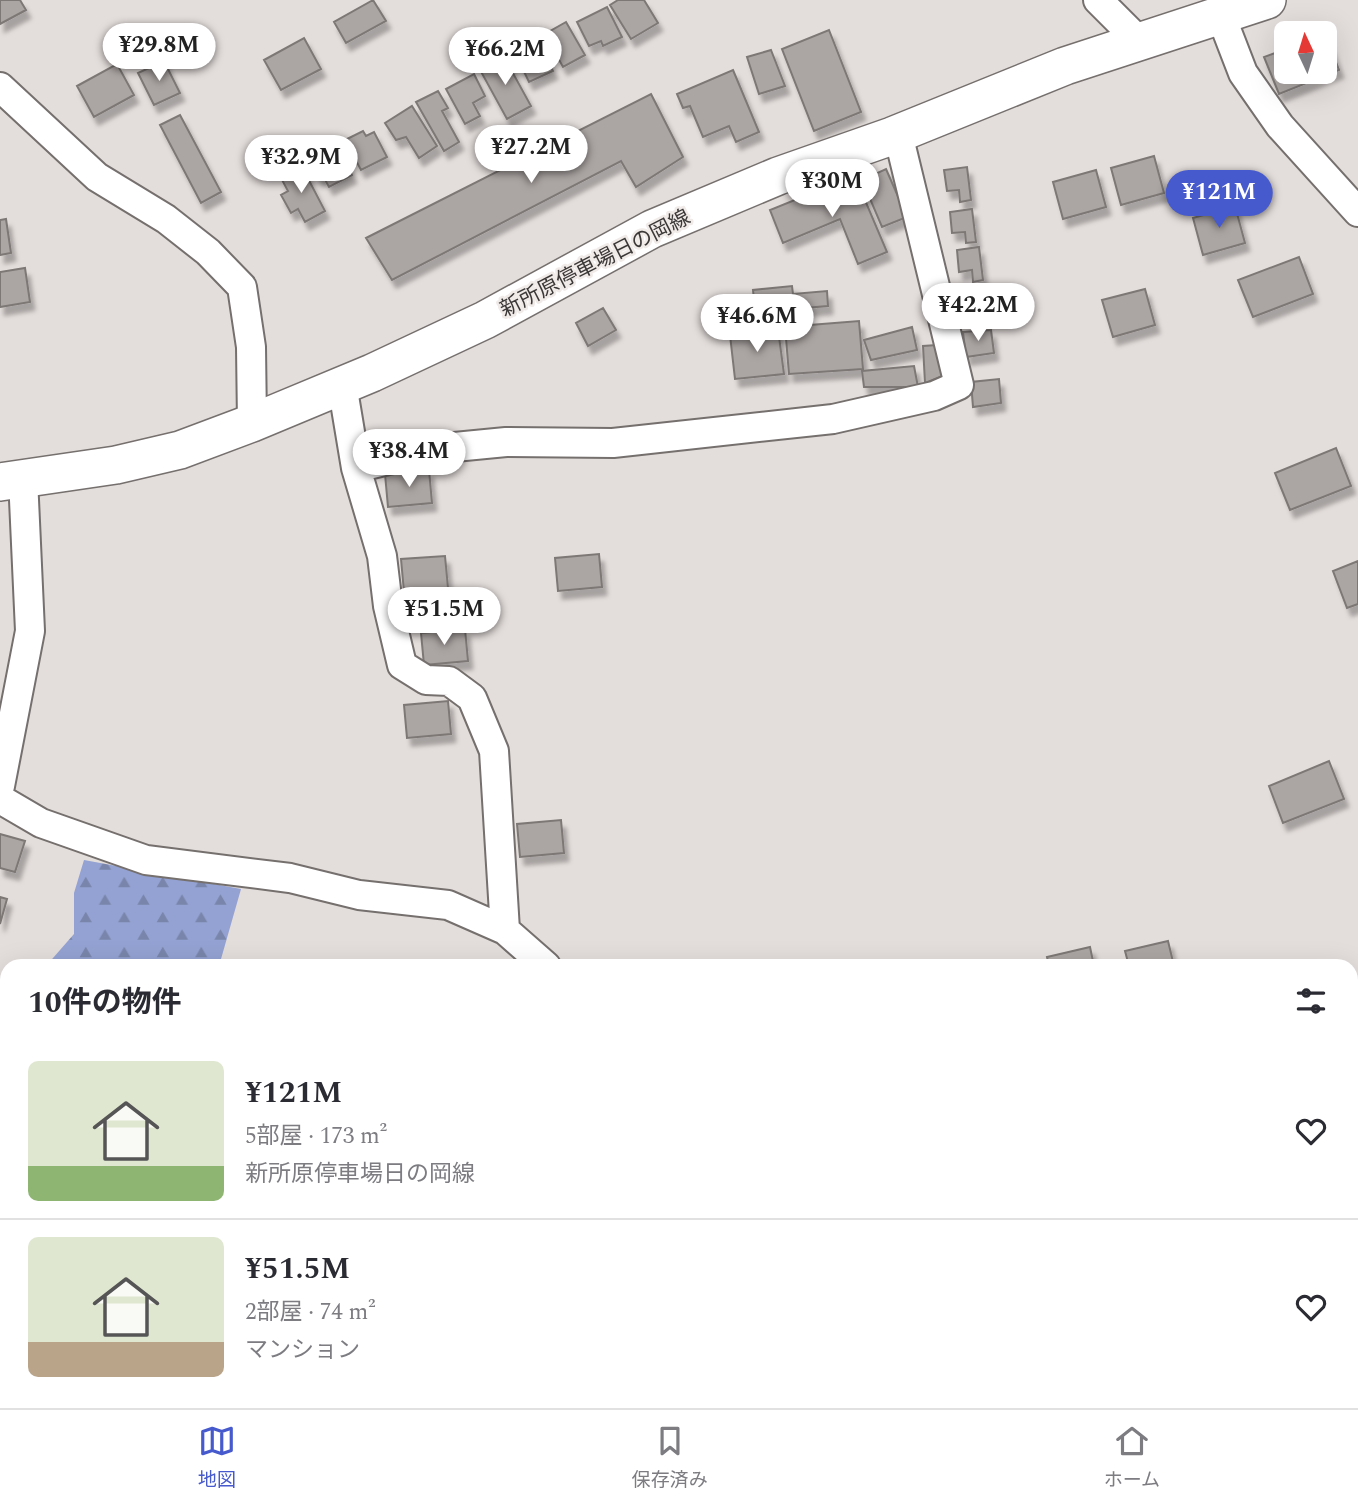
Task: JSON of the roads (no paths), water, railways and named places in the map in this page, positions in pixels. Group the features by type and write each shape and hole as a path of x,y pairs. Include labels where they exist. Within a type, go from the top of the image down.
{"main road":[{"name":"新所原停車場日の岡線","path":"11,480 116,465 154,456 252,423 372,373 485,320 652,229 778,176 898,134 1065,65 1267,0"}],"street":[{"path":"1098,0 1139,41"},
{"path":"1221,16 1243,73 1280,125 1358,212"},
{"path":"0,87 97,177 166,219 208,252 242,287 251,347 252,423"},
{"path":"356,468 434,449 506,442 613,443 833,419 934,396 959,385 898,134"},
{"path":"342,384 356,468 382,556 388,606 402,665 426,680 449,681 472,698 494,751 505,930"},
{"path":"0,786 30,631 11,480"},
{"path":"0,799 41,823 146,860 290,878 359,895 448,905 505,930 537,959"}]}
